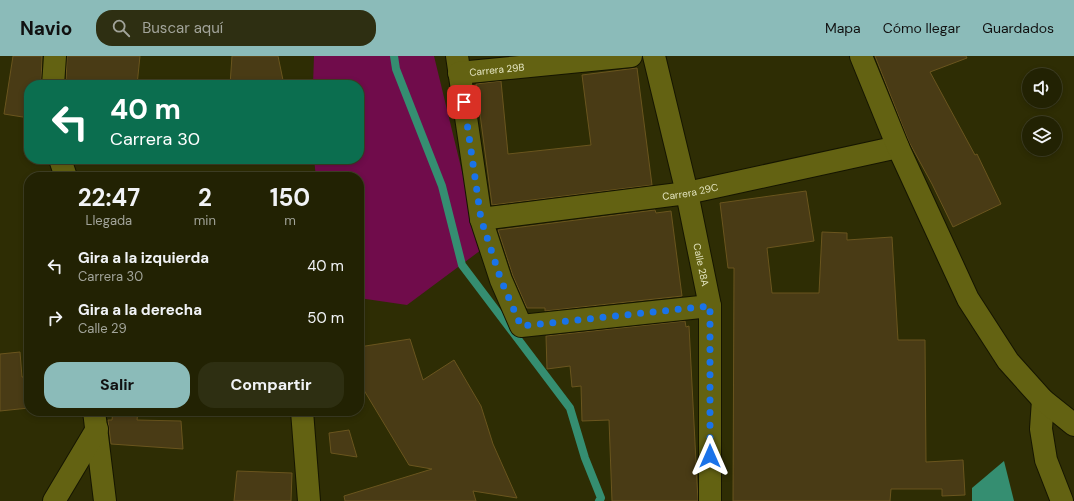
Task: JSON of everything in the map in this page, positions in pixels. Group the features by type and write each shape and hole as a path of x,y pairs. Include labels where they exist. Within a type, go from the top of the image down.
{"street":[{"path":"53,80 54,56"},
{"name":"Carrera 29B","path":"458,64 631,56"},
{"name":"Calle 28A","path":"654,56 687,193 710,306 710,501"},
{"path":"861,56 898,147 968,299 1008,361 1043,400 1074,425"},
{"path":"458,64 481,219 501,280 521,326 710,306"},
{"name":"Carrera 29C","path":"481,219 687,193 898,147"},
{"path":"1043,400 1040,429 1045,452 1062,501"},
{"path":"302,416 308,501"},
{"path":"54,501 96,420"},
{"path":"96,420 105,501"}],"shaded area":[{"path":"314,56 434,56 481,250 407,305 364,299 364,172 315,172 315,164 364,164 364,80 313,80"},
{"path":"1004,461 1014,501 972,501 972,488"}],"building":[{"path":"13,56 42,56 41,80 24,80 24,117 4,114"},
{"path":"67,56 140,56 138,80 66,80"},
{"path":"232,56 278,56 283,80 230,80"},
{"path":"875,56 966,56 967,58 930,72 975,155 977,154 1001,204 953,227 909,142"},
{"path":"637,68 652,185 492,205 476,84 501,81 508,154 591,145 582,75"},
{"path":"806,191 814,241 767,248 772,293 819,293 822,232 847,233 847,240 892,237 898,340 925,340 926,462 963,460 965,495 942,496 942,489 891,489 890,501 733,501 734,268 728,268 720,203"},
{"path":"655,210 656,213 671,211 682,296 545,311 545,308 527,308 513,276 498,230"},
{"path":"685,321 686,327 689,326 698,501 612,501 609,420 582,421 581,386 572,387 570,366 547,369 546,336"},
{"path":"410,339 423,380 454,360 481,406 493,444 517,498 473,491 476,501 345,501 344,496 432,469 409,465 364,390 364,346"},
{"path":"20,352 22,377 24,377 24,409 0,411 0,354"},
{"path":"112,416 137,416 137,420 181,421 183,449 111,444 108,420 112,420"},
{"path":"349,430 357,457 331,453 329,433"},
{"path":"237,471 292,473 291,501 234,501"}],"waterway":[{"path":"394,56 396,69 442,186 462,265 570,408 585,458 601,498 599,501"}],"route":[{"path":"464,102 481,219 501,280 521,326 558,324 710,306 710,456"}]}
